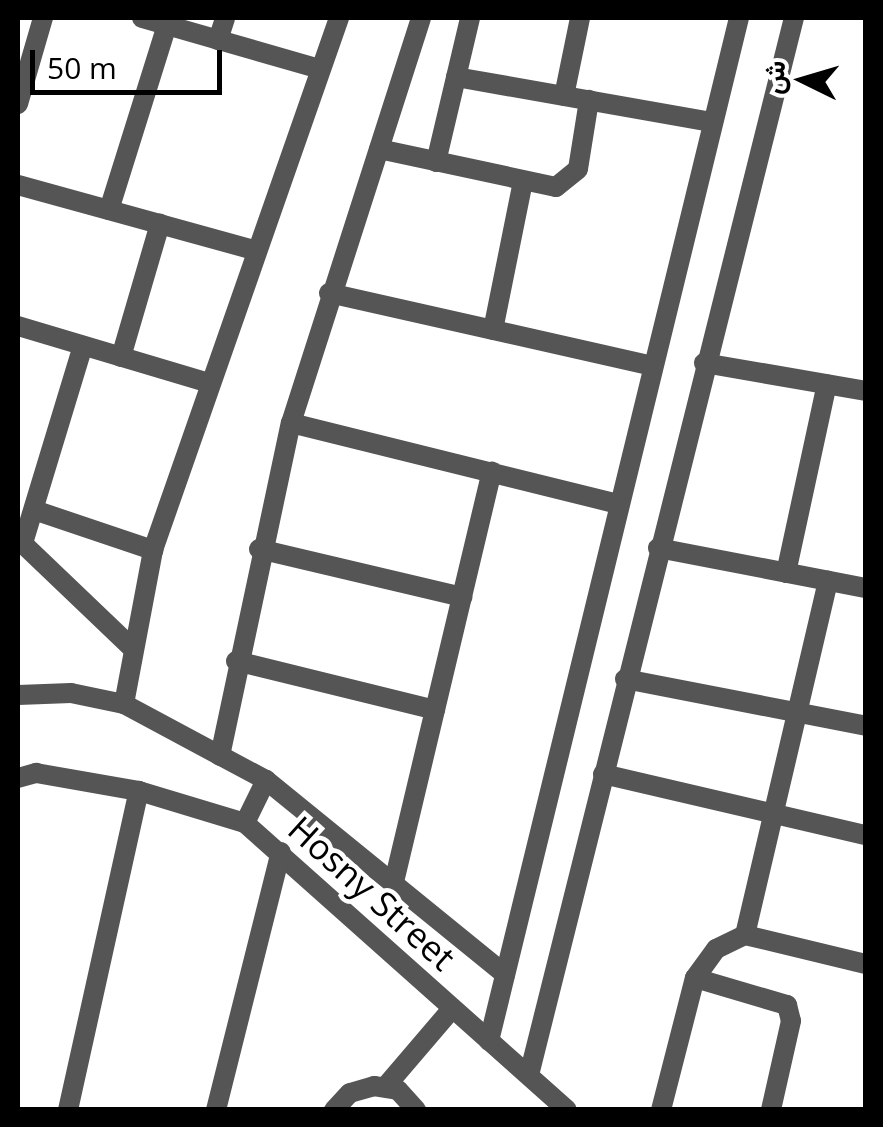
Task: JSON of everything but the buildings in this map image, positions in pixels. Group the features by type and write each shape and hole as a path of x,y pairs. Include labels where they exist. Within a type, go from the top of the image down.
{"street":[{"path":"18,104 26,47 43,18"},
{"path":"142,18 320,69"},
{"path":"218,40 225,18"},
{"path":"124,704 131,647 153,550 206,382 339,18"},
{"path":"220,756 259,550 290,423 422,18"},
{"path":"436,162 470,18"},
{"path":"564,96 580,18"},
{"path":"489,1041 738,18"},
{"path":"529,1075 704,362 794,18"},
{"path":"108,210 167,25"},
{"path":"456,78 712,122"},
{"path":"379,149 556,187 574,178 589,100"},
{"path":"493,330 523,181"},
{"path":"18,185 254,250"},
{"path":"121,357 160,224"},
{"path":"330,293 652,366"},
{"path":"18,326 206,382"},
{"path":"82,346 34,510 20,541 131,647"},
{"path":"704,362 866,391"},
{"path":"786,573 828,384"},
{"path":"290,423 619,504"},
{"path":"394,882 492,472"},
{"path":"34,510 153,550"},
{"path":"658,548 866,588"},
{"path":"259,550 462,597"},
{"path":"745,935 828,581"},
{"path":"236,661 435,710"},
{"path":"625,678 866,726"},
{"name":"Hosny Street","path":"18,695 70,693 124,704 266,780 245,823 450,1010 568,1110"},
{"path":"18,778 36,772 140,790 245,823"},
{"path":"603,774 866,835"},
{"path":"266,780 505,974"},
{"path":"68,1110 140,790"},
{"path":"216,1110 281,852"},
{"path":"661,1110 695,978 716,949 745,935 866,964"},
{"path":"695,978 787,1005 791,1021 771,1110"},
{"path":"386,1086 450,1010"},
{"path":"334,1110 361,1088 386,1086 416,1110"}]}
